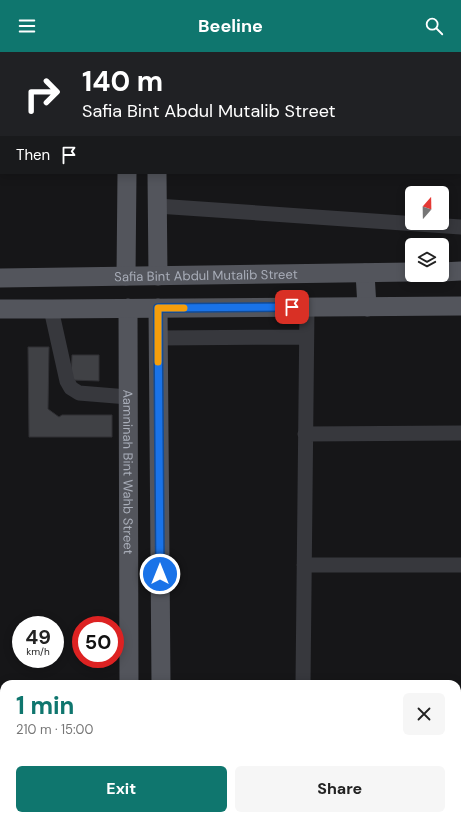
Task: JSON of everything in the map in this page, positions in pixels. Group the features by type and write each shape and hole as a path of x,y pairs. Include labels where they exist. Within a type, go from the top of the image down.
{"main road":[{"path":"126,276 127,174"},
{"path":"157,174 158,276"},
{"path":"449,272 461,271"},
{"name":"Safia Bint Abdul Mutalib Street","path":"0,278 405,272"},
{"path":"365,273 367,306"},
{"path":"0,308 51,309 461,306"},
{"name":"Aamninah Bint Wahb Street","path":"128,308 129,680"},
{"path":"158,308 161,680"}],"street":[{"path":"157,206 461,227"},
{"path":"303,680 307,307"},
{"path":"51,309 67,381 71,388 79,393 128,397"},
{"path":"158,338 306,337"},
{"path":"305,434 461,433"},
{"path":"304,564 461,565"}],"building":[{"path":"28,347 49,347 48,409 59,417 62,415 112,415 112,437 29,437"},
{"path":"72,355 99,355 99,381 71,380"}],"slow traffic":[{"path":"158,362 158,308 184,308"}],"route":[{"path":"160,574 158,308 292,307"}]}
